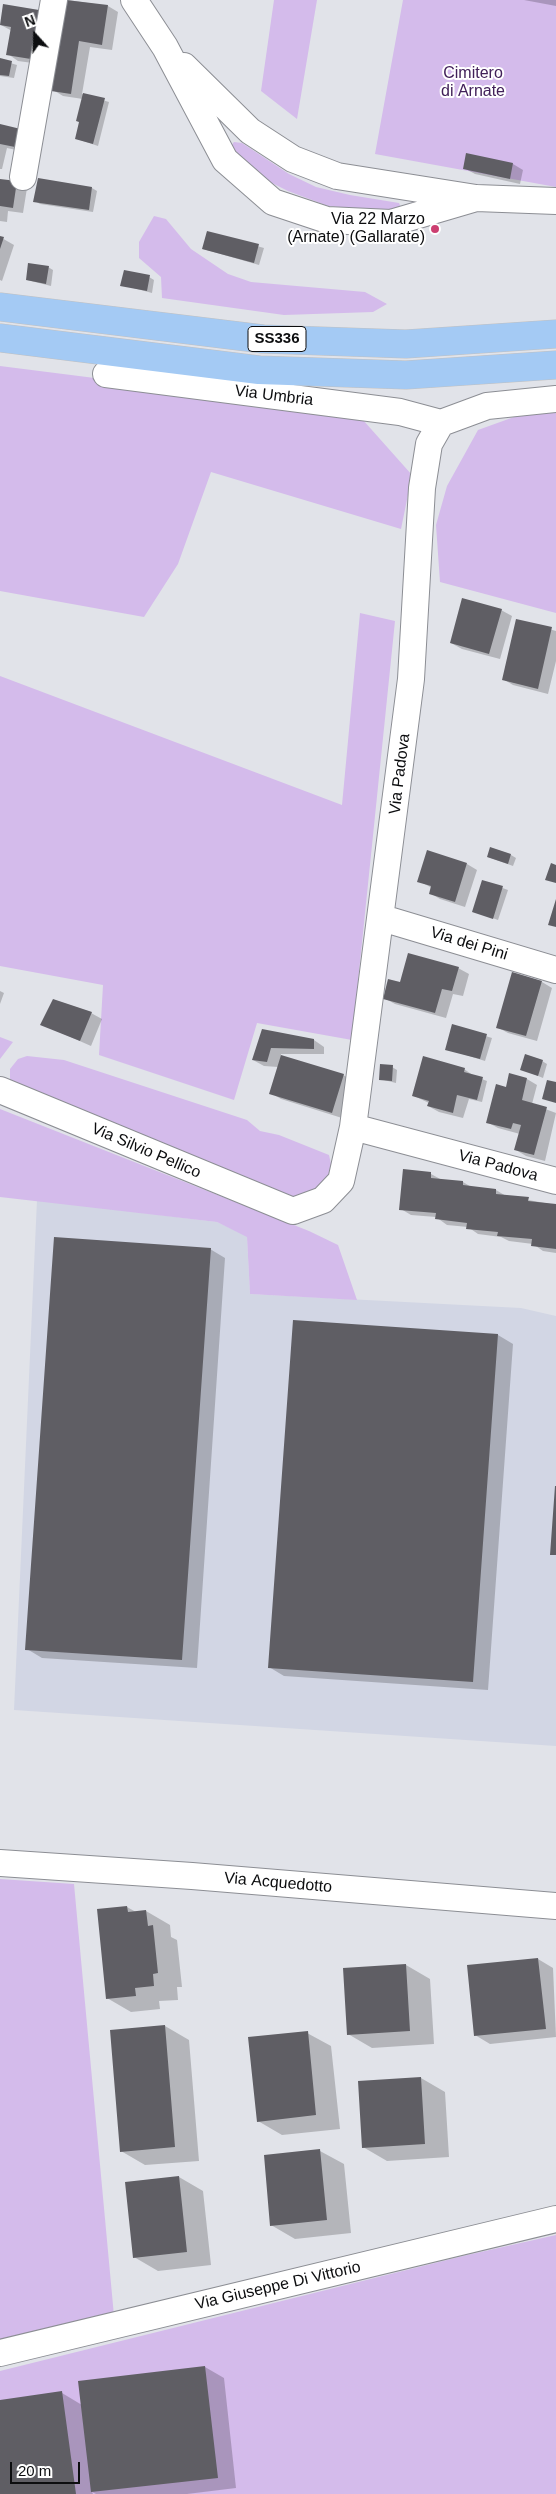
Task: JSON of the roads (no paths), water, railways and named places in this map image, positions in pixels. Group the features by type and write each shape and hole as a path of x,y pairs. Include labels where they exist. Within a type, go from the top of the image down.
{"highway":[{"name":"SS336","path":"0,307 263,339 406,344 556,334"},
{"name":"SS336","path":"0,338 259,370 406,375 556,365"}],"street":[{"path":"22,177 54,0"},
{"path":"134,0 164,47 225,160 273,202 327,220 391,224 476,198"},
{"path":"164,47 250,132 293,159 337,176 476,198 556,201"},
{"name":"Via Umbria","path":"106,374 400,412 441,424"},
{"path":"441,424 487,406 556,399"},
{"name":"Via Padova","path":"293,1211 323,1200 342,1181 353,1127 382,918 411,679 422,488 429,444 441,424"},
{"name":"Via dei Pini","path":"382,918 556,970"},
{"name":"Via Silvio Pellico","path":"0,1090 293,1211"},
{"name":"Via Padova","path":"353,1127 556,1181"},
{"name":"Via Acquedotto","path":"0,1862 556,1906"},
{"name":"Via Giuseppe Di Vittorio","path":"0,2353 556,2220"}],"place":[{"name":"Via 22 Marzo (Arnate) (Gallarate)","path":"435,229"}],"park label":[{"name":"Cimitero di Arnate","path":"473,83"}]}
